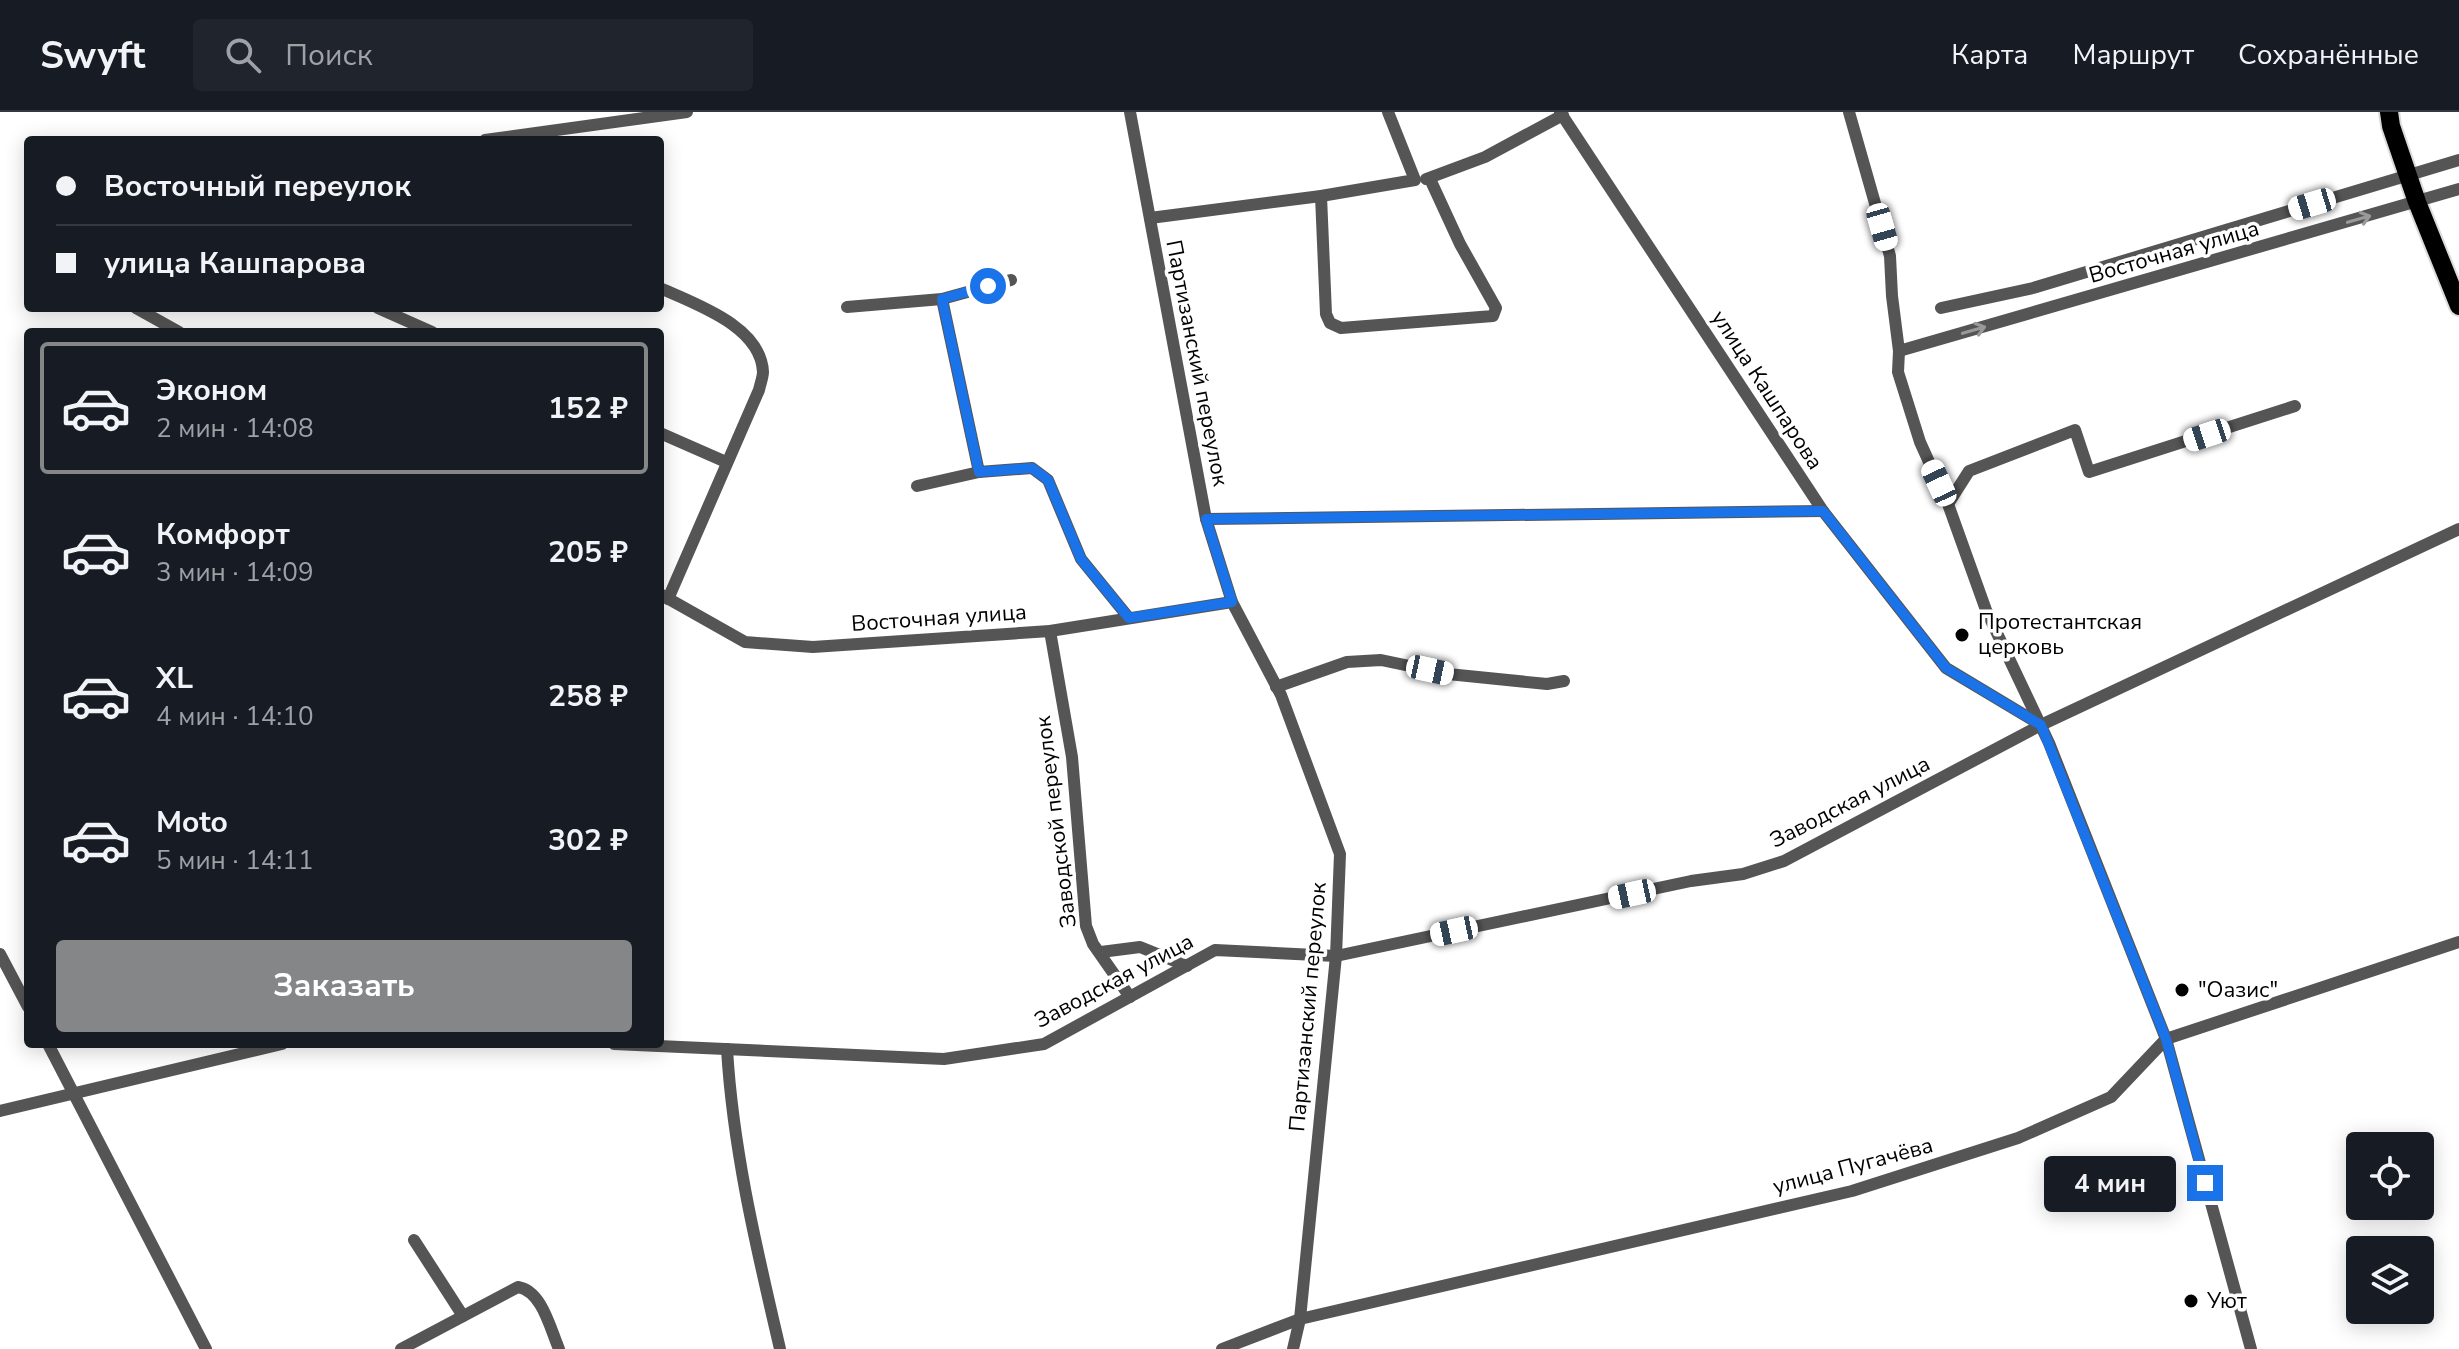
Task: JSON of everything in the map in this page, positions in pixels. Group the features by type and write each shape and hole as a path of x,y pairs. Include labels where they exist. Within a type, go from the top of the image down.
{"main road":[{"path":"2389,112 2417,202 2459,306"}],"street":[{"path":"509,136 642,114 687,112"},
{"name":"Партизанский переулок","path":"1130,112 1206,519 1232,602 1276,687 1340,854 1336,956 1300,1319 1293,1349"},
{"path":"1388,112 1415,180"},
{"path":"1849,112 1890,256 1899,351 1898,372 1920,442 1948,504 1986,610 2041,725 2166,1039 2251,1349"},
{"name":"Партизанский переулок","path":"1150,218 1430,179 1485,157 1562,114"},
{"name":"улица Кашпарова","path":"1562,114 1823,511 1946,668 2041,725"},
{"name":"Восточная улица","path":"1941,308 2061,280 2459,160"},
{"path":"1321,196 1326,314 1330,323 1341,328 1493,316 1496,308 1441,208 1430,179"},
{"name":"Восточная улица","path":"1899,351 2459,189"},
{"path":"847,307 942,299 1011,280"},
{"path":"2053,307 2061,280"},
{"path":"664,290 714,312 742,329 763,371 759,390 664,596"},
{"path":"942,299 979,472"},
{"path":"143,312 172,328"},
{"path":"387,312 423,328"},
{"path":"1948,504 1969,471 2075,430 2089,472 2295,406"},
{"path":"664,435 726,462"},
{"path":"917,486 979,472 1032,468 1048,480 1081,559 1129,618"},
{"path":"1206,519 1823,511"},
{"name":"Заводская улица","path":"664,1046 944,1059 1044,1044 1215,950 1336,956 1691,881 1743,874 1784,861 2041,725 2459,529"},
{"name":"Восточная улица","path":"664,596 745,642 813,647 1050,631 1232,602"},
{"name":"Заводской переулок","path":"1050,631 1072,757 1086,926 1093,944 1130,997"},
{"path":"1276,687 1347,662 1381,660 1448,674 1547,684 1564,681"},
{"name":"улица Пугачёва","path":"1222,1349 1300,1319 1852,1191 2018,1138 2111,1097 2166,1039 2459,942"},
{"path":"1101,952 1140,947 1187,966"},
{"path":"0,954 24,999"},
{"path":"50,1048 206,1349"},
{"path":"0,1111 265,1048"},
{"path":"727,1049 729,1096 748,1206 780,1349"},
{"path":"414,1240 463,1316"},
{"path":"401,1349 419,1345 463,1316 518,1287 528,1289 536,1297 559,1349"}],"place":[{"name":"Протестантская церковь","path":"1962,635"},
{"name":"\"Оазис\"","path":"2182,990"},
{"name":"Уют","path":"2191,1301"}],"route":[{"path":"988,286 942,299 979,472 1032,468 1048,480 1081,559 1129,618 1232,602 1206,519 1823,511 1946,668 2041,725 2166,1039 2205,1183"}]}
